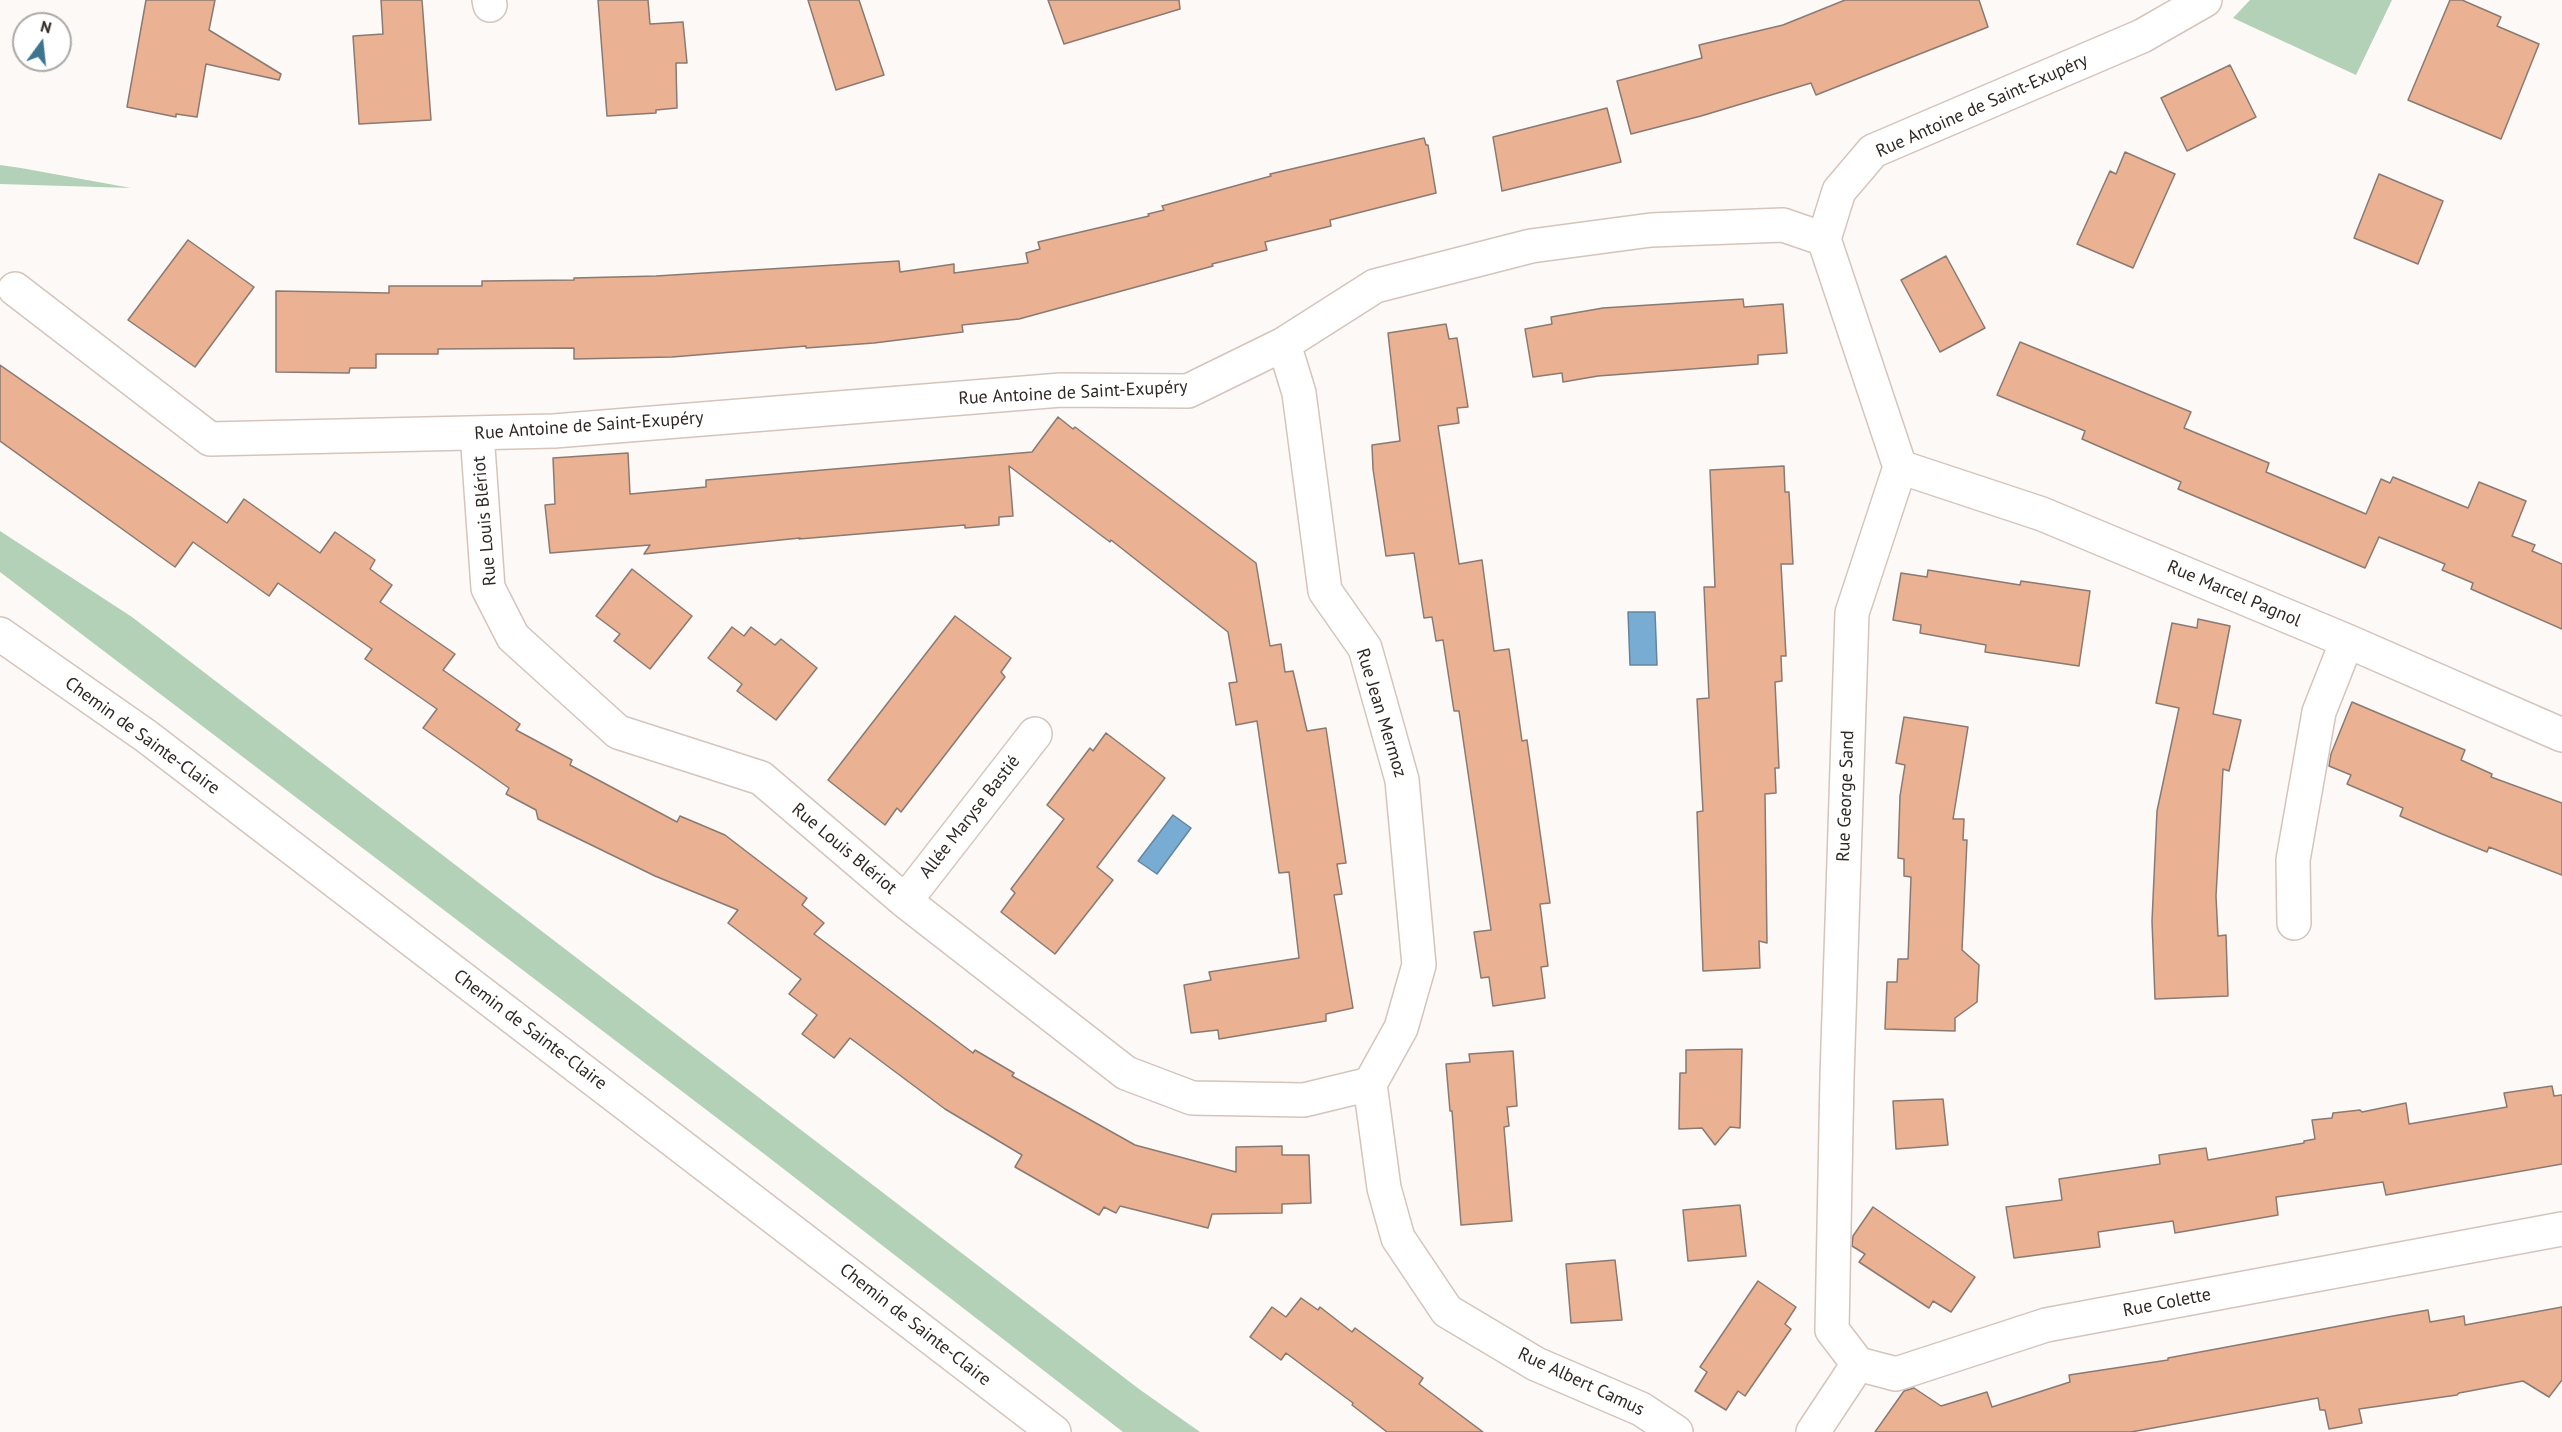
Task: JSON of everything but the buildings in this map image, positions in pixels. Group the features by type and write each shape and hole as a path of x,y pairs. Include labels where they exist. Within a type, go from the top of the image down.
{"street":[{"name":"Rue Antoine de Saint-Exupéry","path":"15,288 210,439 554,431 1061,390 1188,392 1284,344 1376,286 1531,246 1651,230 1783,225 1824,239 1839,190 1873,151 2142,36 2205,0"},
{"path":"1824,239 1900,467"},
{"name":"Rue Jean Mermoz","path":"1284,344 1299,393 1325,591 1365,648 1402,780 1419,965 1401,1028 1370,1084"},
{"name":"Rue Louis Blériot","path":"477,434 488,588 513,637 618,732 761,778 904,901 1126,1074 1192,1098 1304,1100 1370,1084"},
{"name":"Rue Marcel Pagnol","path":"1900,467 2042,514 2347,641 2562,735"},
{"name":"Rue George Sand","path":"1858,1364 1832,1330 1837,1077 1852,613 1900,467"},
{"name":"Chemin de Sainte-Claire","path":"0,634 146,736 1054,1432"},
{"path":"2294,923 2293,860 2319,712 2347,641"},
{"name":"Allée Maryse Bastié","path":"904,901 1035,734"},
{"name":"Rue Albert Camus","path":"1370,1084 1384,1188 1398,1238 1447,1311 1536,1364 1641,1409 1676,1432"},
{"name":"Rue Colette","path":"1858,1364 1896,1374 2046,1325 2562,1229"},
{"path":"1813,1432 1858,1364"}],"green space":[{"path":"2250,0 2392,0 2356,75 2233,18"},
{"path":"0,165 21,168 131,188 0,184"},
{"path":"0,531 132,617 1139,1389 1200,1432 1123,1432 763,1153 0,572"}],"water":[{"path":"1628,612 1655,612 1657,665 1630,665"},
{"path":"1173,815 1191,828 1157,874 1138,861"}]}
